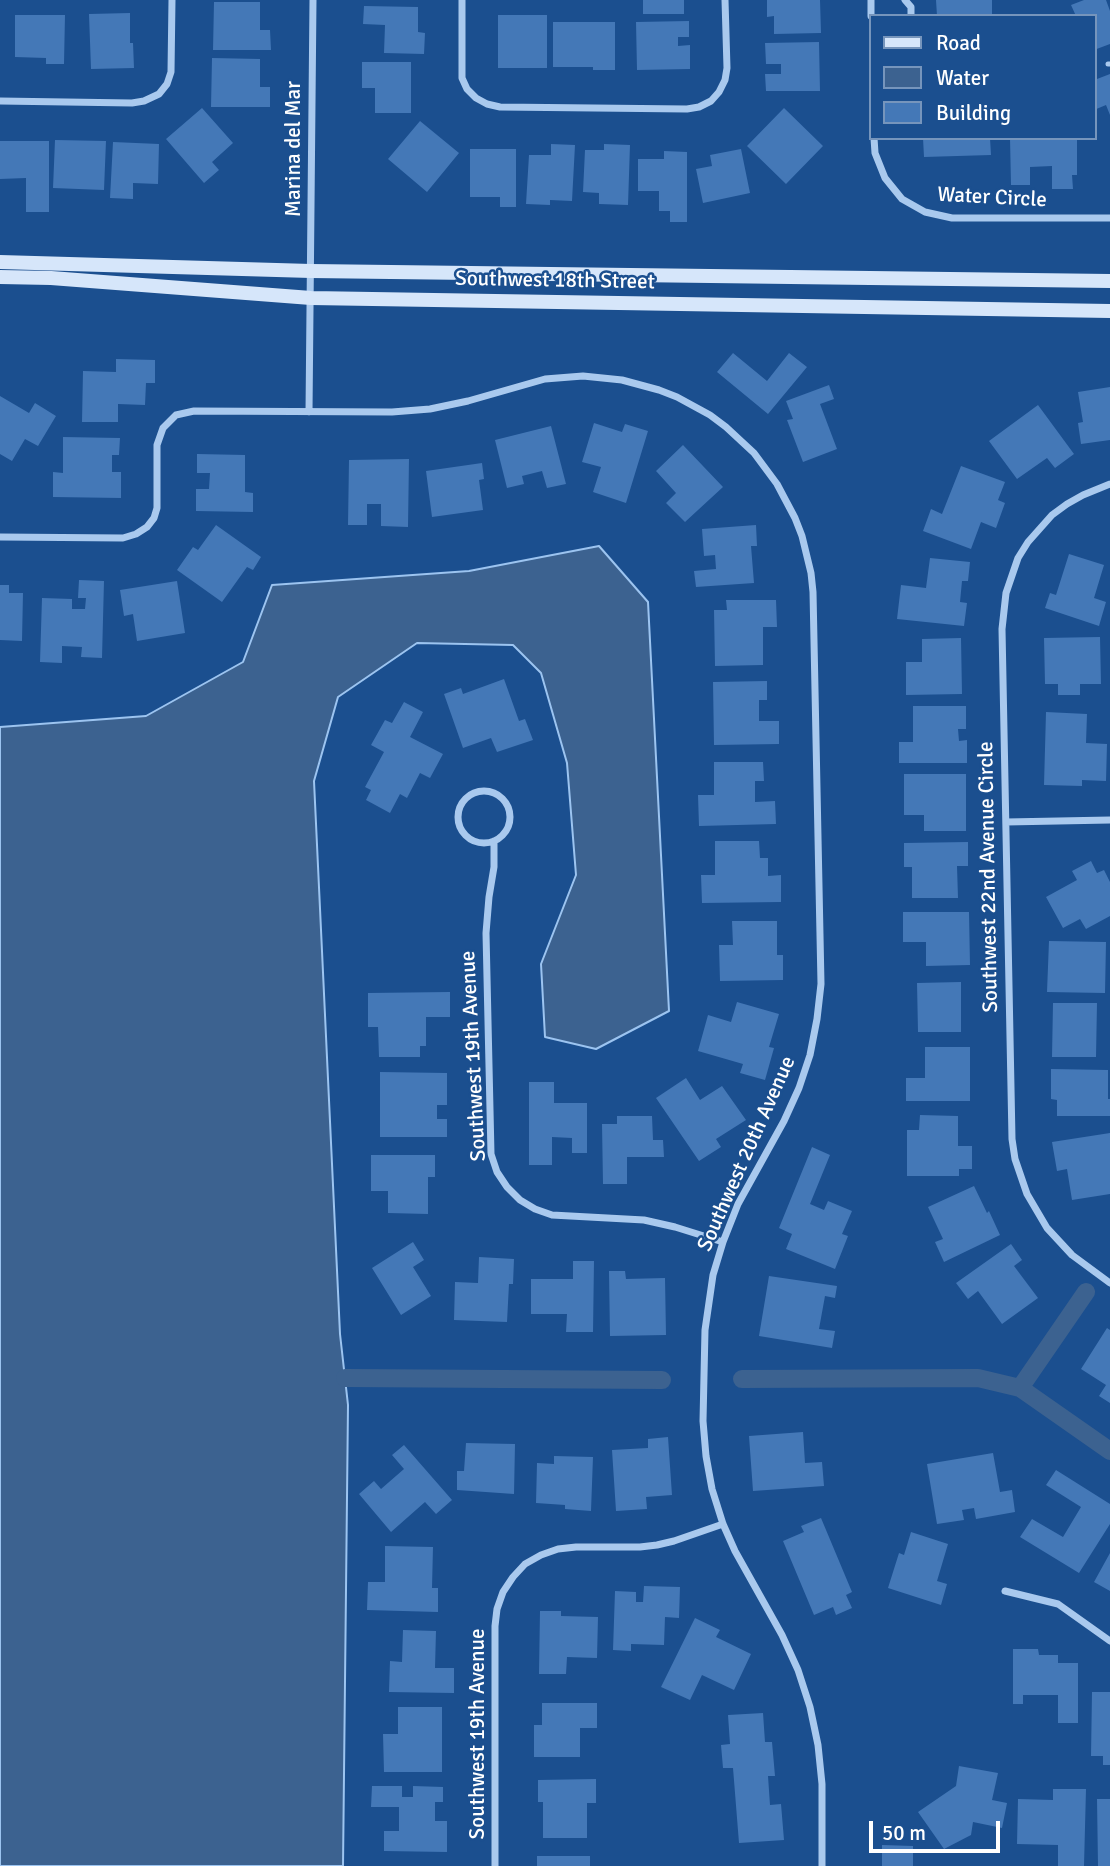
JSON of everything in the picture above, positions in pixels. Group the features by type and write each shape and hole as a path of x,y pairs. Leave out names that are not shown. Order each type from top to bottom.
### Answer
{"main road":[{"name":"Southwest 18th Street","path":"0,262 311,271 1110,281"},
{"name":"Southwest 18th Street","path":"0,277 51,278 311,299 1110,311"}],"street":[{"path":"0,101 145,102 159,93 172,72 173,0"},
{"name":"Marina del Mar","path":"309,412 313,0"},
{"path":"462,0 462,78 476,99 500,107 673,108 699,107 719,92 725,80 726,0"},
{"name":"Water Circle","path":"874,140 875,153 885,178 902,199 925,212 952,218 1110,218"},
{"name":"Southwest 20th Avenue","path":"11,536 123,538 147,527 157,508 157,445 163,428 176,415 194,411 391,412 430,409 545,379 583,376 622,380 659,390 710,415 740,439 766,468 787,500 802,536 813,592 821,984 810,1055 799,1088 738,1204 713,1275 705,1330 704,1421 712,1489 723,1524 782,1635 798,1670 810,1707 822,1784 822,1866"},
{"name":"Southwest 22nd Avenue Circle","path":"1110,484 1083,495 1052,515 1028,542 1011,575 1002,620 1012,1139 1015,1159 1027,1194 1047,1228 1073,1255 1110,1283"},
{"path":"0,530 11,536"},
{"path":"0,537 11,536"},
{"name":"Southwest 19th Avenue","path":"491,792 499,796 509,809 508,827 494,841 471,839 461,829 459,809 474,793 491,792"},
{"path":"1006,822 1110,820"},
{"name":"Southwest 19th Avenue","path":"494,841 494,867 486,933 492,1154 497,1172 520,1200 552,1215 644,1220 723,1242"},
{"name":"Southwest 19th Avenue","path":"495,1866 495,1626 503,1592 513,1577 526,1564 558,1549 657,1545 723,1524"},
{"path":"1004,1591 1058,1604 1110,1640"}],"water":[{"path":"599,546 648,602 669,1011 596,1049 545,1037 541,964 576,875 567,763 541,673 513,645 417,643 338,697 314,781 340,1334 348,1405 343,1866 0,1866 0,727 146,716 243,662 272,585 469,571"}],"building":[{"path":"643,0 684,0 684,14 643,14"},
{"path":"767,0 820,0 821,33 774,34 774,16 767,17"},
{"path":"936,0 992,0 992,14 937,14"},
{"path":"1084,0 1106,0 1110,11 1110,44 1096,49 1096,14 1075,14 1071,5"},
{"path":"214,2 260,2 260,30 270,30 271,50 213,50"},
{"path":"364,6 418,7 418,32 425,33 424,54 384,53 385,25 363,24"},
{"path":"130,13 130,43 133,43 134,68 91,69 89,14"},
{"path":"15,15 65,15 64,64 46,64 46,58 15,57"},
{"path":"498,15 547,15 547,68 498,68"},
{"path":"689,21 689,37 678,37 678,46 690,45 690,69 637,70 636,22"},
{"path":"553,22 615,22 615,70 553,67"},
{"path":"819,42 820,91 766,91 765,74 781,74 781,64 766,64 765,43"},
{"path":"212,58 260,59 260,87 270,87 270,107 211,107"},
{"path":"362,62 411,62 411,113 375,113 375,88 362,88"},
{"path":"1110,74 1110,115 1106,105 1096,109 1096,77 1097,79"},
{"path":"202,108 233,143 212,162 219,170 204,183 166,139"},
{"path":"784,108 823,146 786,184 747,146"},
{"path":"420,121 459,153 427,192 388,159"},
{"path":"55,140 106,141 104,190 53,188"},
{"path":"923,140 990,140 991,155 924,157"},
{"path":"1010,140 1077,140 1077,175 1072,175 1073,189 1052,189 1052,166 1030,167 1030,185 1011,185"},
{"path":"0,141 49,141 49,212 26,212 26,178 0,179"},
{"path":"113,142 159,144 158,184 133,183 133,199 110,198"},
{"path":"551,144 575,145 572,201 550,200 550,205 526,204 529,155 551,155"},
{"path":"604,144 630,145 628,205 599,204 599,193 583,192 585,150 604,150"},
{"path":"470,149 516,149 516,207 500,207 500,197 470,197"},
{"path":"741,149 750,193 703,203 696,169 712,166 710,155"},
{"path":"664,151 687,152 687,222 670,222 670,211 659,211 659,191 638,191 638,159 664,159"},
{"path":"733,353 767,381 789,353 807,367 768,414 717,372"},
{"path":"116,359 155,360 155,383 146,383 145,405 118,404 118,422 82,422 83,371 116,372"},
{"path":"829,385 834,399 820,404 837,449 803,462 787,420 793,419 786,401"},
{"path":"1110,387 1110,440 1081,444 1078,423 1083,422 1078,392"},
{"path":"0,396 29,413 35,403 56,416 38,446 25,439 12,461 0,454"},
{"path":"1038,405 1074,454 1055,468 1047,458 1017,479 989,441"},
{"path":"594,423 622,432 625,424 648,431 626,503 593,492 601,467 582,462"},
{"path":"551,426 566,484 547,488 542,471 522,476 524,484 507,488 495,440"},
{"path":"63,437 120,438 119,455 112,455 112,472 121,472 121,498 53,497 53,472 63,473"},
{"path":"683,445 723,487 685,522 666,503 676,493 656,471"},
{"path":"197,454 245,455 245,492 253,493 253,512 196,511 196,489 209,489 210,473 197,473"},
{"path":"409,459 408,527 381,526 381,504 367,504 367,525 348,525 349,460"},
{"path":"482,463 484,479 479,480 483,510 432,517 426,471"},
{"path":"961,466 1005,482 998,500 1005,503 996,528 981,522 971,549 923,531 931,509 942,514"},
{"path":"216,525 261,557 253,570 247,567 222,602 177,570 193,547 198,550"},
{"path":"756,525 757,546 751,546 754,583 696,587 694,571 716,569 715,555 704,556 702,529"},
{"path":"1069,554 1104,565 1094,598 1106,602 1099,626 1045,608 1050,593 1056,595"},
{"path":"930,558 970,562 968,581 962,581 960,602 967,603 964,626 897,619 901,585 926,588"},
{"path":"79,580 104,581 102,658 81,657 82,647 62,646 62,663 40,662 42,598 72,599 72,609 85,609 86,598 78,598"},
{"path":"177,581 185,633 137,641 133,614 124,616 120,590"},
{"path":"0,585 9,585 9,593 23,593 22,641 0,640"},
{"path":"726,600 776,600 777,627 763,627 763,665 715,666 714,610 727,610"},
{"path":"1100,637 1101,684 1080,684 1080,695 1058,695 1058,684 1045,684 1044,638"},
{"path":"961,638 962,694 906,695 906,662 922,662 922,639"},
{"path":"504,679 519,721 525,719 533,740 497,752 491,738 463,748 444,694 461,688 463,694"},
{"path":"767,681 767,700 759,700 759,721 779,721 779,744 714,745 713,682"},
{"path":"404,702 423,712 410,737 443,754 430,778 420,773 407,798 400,794 390,813 366,800 371,790 365,787 384,752 371,745 385,720 392,723"},
{"path":"913,706 966,706 966,729 958,729 959,741 967,740 967,763 899,763 899,742 913,742"},
{"path":"1046,712 1087,714 1086,743 1107,744 1106,781 1082,780 1082,786 1044,785"},
{"path":"714,762 763,762 764,781 755,781 755,802 775,801 776,824 699,826 698,795 714,795"},
{"path":"904,774 966,774 966,831 924,831 924,815 904,815"},
{"path":"715,841 759,841 760,858 768,858 768,876 781,875 781,902 702,903 701,875 715,875"},
{"path":"968,842 968,866 957,866 958,898 912,898 912,867 904,867 904,843"},
{"path":"1091,861 1097,873 1104,870 1110,882 1110,916 1086,929 1080,919 1063,928 1046,897 1077,880 1072,871"},
{"path":"903,912 969,912 970,965 926,966 926,942 903,942"},
{"path":"732,921 777,921 777,955 783,955 783,980 720,981 719,945 733,945"},
{"path":"1049,941 1106,942 1105,993 1047,992"},
{"path":"961,982 961,1032 918,1032 917,983"},
{"path":"450,992 450,1017 426,1017 426,1046 420,1046 420,1057 379,1057 378,1027 368,1027 368,993"},
{"path":"737,1002 779,1014 769,1047 774,1048 765,1080 740,1073 743,1064 698,1051 708,1015 731,1022"},
{"path":"1053,1003 1097,1003 1096,1057 1052,1057"},
{"path":"925,1047 970,1047 970,1101 906,1101 906,1078 925,1078"},
{"path":"1051,1069 1108,1070 1110,1116 1057,1116 1057,1100 1051,1099"},
{"path":"380,1072 447,1073 447,1105 437,1105 437,1119 447,1119 447,1137 380,1137"},
{"path":"686,1078 700,1100 722,1086 746,1120 716,1139 721,1147 699,1161 656,1098"},
{"path":"529,1082 554,1082 554,1103 587,1103 587,1153 572,1153 572,1138 552,1137 552,1165 529,1165"},
{"path":"920,1115 958,1116 958,1146 972,1146 972,1169 959,1169 959,1176 907,1176 907,1130 919,1130"},
{"path":"617,1116 652,1116 653,1140 663,1140 664,1157 627,1157 627,1184 603,1184 602,1124 617,1124"},
{"path":"1110,1133 1110,1194 1072,1200 1067,1169 1057,1171 1052,1142"},
{"path":"812,1147 830,1155 810,1204 824,1210 828,1201 852,1211 842,1234 848,1236 835,1269 786,1249 792,1234 779,1228"},
{"path":"371,1155 435,1155 435,1177 428,1177 428,1214 388,1213 388,1191 371,1191"},
{"path":"974,1186 1000,1235 944,1262 935,1242 943,1239 928,1207"},
{"path":"413,1242 424,1260 413,1267 431,1296 401,1315 372,1268"},
{"path":"1011,1244 1022,1260 1014,1266 1038,1298 1002,1324 978,1291 968,1299 956,1283"},
{"path":"479,1257 514,1259 513,1284 509,1284 507,1322 454,1320 455,1282 478,1283"},
{"path":"573,1261 594,1261 593,1332 566,1332 567,1314 531,1314 531,1279 573,1279"},
{"path":"609,1271 625,1271 626,1279 665,1278 666,1335 610,1336"},
{"path":"769,1276 837,1286 835,1298 825,1296 819,1329 835,1331 832,1348 759,1336"},
{"path":"1107,1328 1110,1330 1110,1403 1099,1396 1106,1385 1081,1369"},
{"path":"803,1432 805,1463 822,1462 824,1486 753,1491 749,1436"},
{"path":"668,1437 672,1495 646,1497 647,1509 616,1511 612,1450 648,1448 648,1439"},
{"path":"466,1443 515,1444 514,1494 457,1490 457,1471 464,1471"},
{"path":"404,1445 452,1500 436,1514 425,1502 391,1532 359,1494 374,1481 381,1489 404,1469 392,1455"},
{"path":"993,1453 1000,1492 1012,1490 1015,1512 976,1519 974,1508 962,1510 964,1520 937,1524 927,1464"},
{"path":"554,1456 593,1457 591,1511 565,1509 565,1505 536,1503 537,1463 554,1464"},
{"path":"1056,1470 1110,1504 1110,1524 1079,1573 1020,1537 1032,1519 1063,1537 1081,1507 1046,1485"},
{"path":"821,1518 852,1592 846,1595 852,1608 836,1615 833,1607 814,1615 783,1541 804,1532 801,1526"},
{"path":"911,1532 948,1544 937,1581 947,1584 941,1605 888,1588 899,1553 904,1555"},
{"path":"385,1546 433,1547 432,1588 438,1588 438,1612 367,1610 368,1582 385,1582"},
{"path":"1110,1553 1110,1591 1094,1582"},
{"path":"644,1586 680,1587 679,1618 665,1617 664,1645 631,1644 631,1651 613,1650 615,1591 636,1592 636,1602 643,1602"},
{"path":"540,1611 561,1611 561,1616 598,1617 597,1658 567,1657 566,1674 539,1674"},
{"path":"695,1618 720,1630 716,1637 751,1654 734,1690 702,1675 690,1700 661,1687"},
{"path":"403,1630 436,1631 435,1668 454,1668 454,1693 389,1692 390,1661 402,1662"},
{"path":"1013,1649 1038,1649 1039,1655 1058,1655 1058,1663 1078,1663 1078,1723 1058,1723 1058,1695 1023,1695 1023,1704 1013,1704"},
{"path":"1092,1692 1110,1692 1110,1765 1103,1765 1103,1756 1091,1756"},
{"path":"542,1703 597,1703 597,1728 580,1728 580,1757 534,1757 534,1725 542,1725"},
{"path":"398,1707 442,1707 442,1772 384,1772 383,1734 398,1734"},
{"path":"763,1713 765,1742 772,1742 775,1776 768,1776 770,1805 781,1804 784,1840 739,1843 733,1768 723,1768 721,1745 730,1744 728,1715"},
{"path":"959,1766 998,1773 992,1800 1007,1803 1002,1828 973,1822 971,1835 944,1849 918,1812 956,1786"},
{"path":"596,1779 596,1803 587,1803 587,1838 543,1838 543,1802 538,1802 538,1780"},
{"path":"372,1786 402,1786 402,1797 413,1797 413,1786 443,1787 443,1802 435,1802 435,1821 447,1821 447,1852 384,1851 384,1831 399,1831 399,1807 371,1807"},
{"path":"1053,1789 1086,1789 1084,1866 1058,1866 1058,1845 1017,1844 1018,1799 1053,1800"},
{"path":"1097,1799 1110,1799 1110,1866 1098,1866"},
{"path":"882,1845 913,1846 913,1866 882,1866"},
{"path":"537,1856 590,1856 590,1866 537,1866"}],"waterway":[{"path":"1020,1388 1086,1292"},
{"path":"345,1378 662,1380"},
{"path":"742,1379 978,1378 1020,1388 1110,1451"}]}
